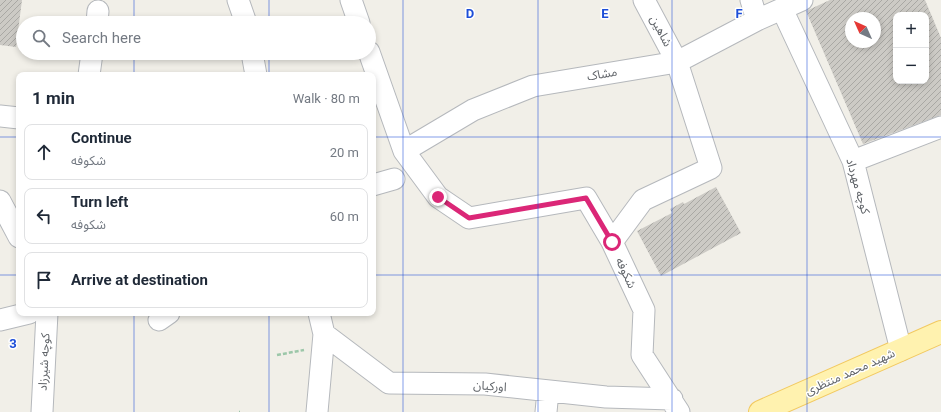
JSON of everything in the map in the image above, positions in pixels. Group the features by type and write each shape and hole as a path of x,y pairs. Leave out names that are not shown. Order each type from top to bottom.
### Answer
{"main road":[{"name":"شهید محمد منتظری","path":"764,411 941,332"}],"lane":[{"path":"238,0 244,16"},
{"path":"351,0 357,16"},
{"name":"شاهین","path":"612,242 643,200 711,168 677,62 644,0"},
{"path":"751,0 757,20"},
{"name":"مشاک","path":"404,152 473,110 533,86 677,62 757,20 802,0"},
{"name":"کوچه مهرداد","path":"782,9 853,161 901,350"},
{"path":"89,72 91,60"},
{"path":"253,60 255,72"},
{"path":"372,60 404,152"},
{"path":"0,116 16,118"},
{"path":"853,161 941,127"},
{"name":"شکوفه","path":"404,152 438,197 469,218 586,198 612,242 644,310 642,355 676,406"},
{"path":"376,184 394,179"},
{"path":"0,201 16,231"},
{"path":"0,320 17,316"},
{"name":"کوچه شیرزاد","path":"42,412 47,316"},
{"path":"317,412 323,340 319,316"},
{"name":"اورکیان","path":"323,340 389,383 485,384 548,391 605,404 676,406"},
{"path":"546,412 548,391"}],"path":[{"path":"277,355 323,340"}],"building":[{"path":"0,0 22,0 20,16 16,16 16,47 0,45"},
{"path":"830,0 925,0 941,38 941,115 863,144 806,11"},
{"path":"716,187 741,233 661,276 637,231 672,213 670,209 683,202 684,204"}],"route":[{"path":"438,197 469,218 586,198 612,242"}]}
